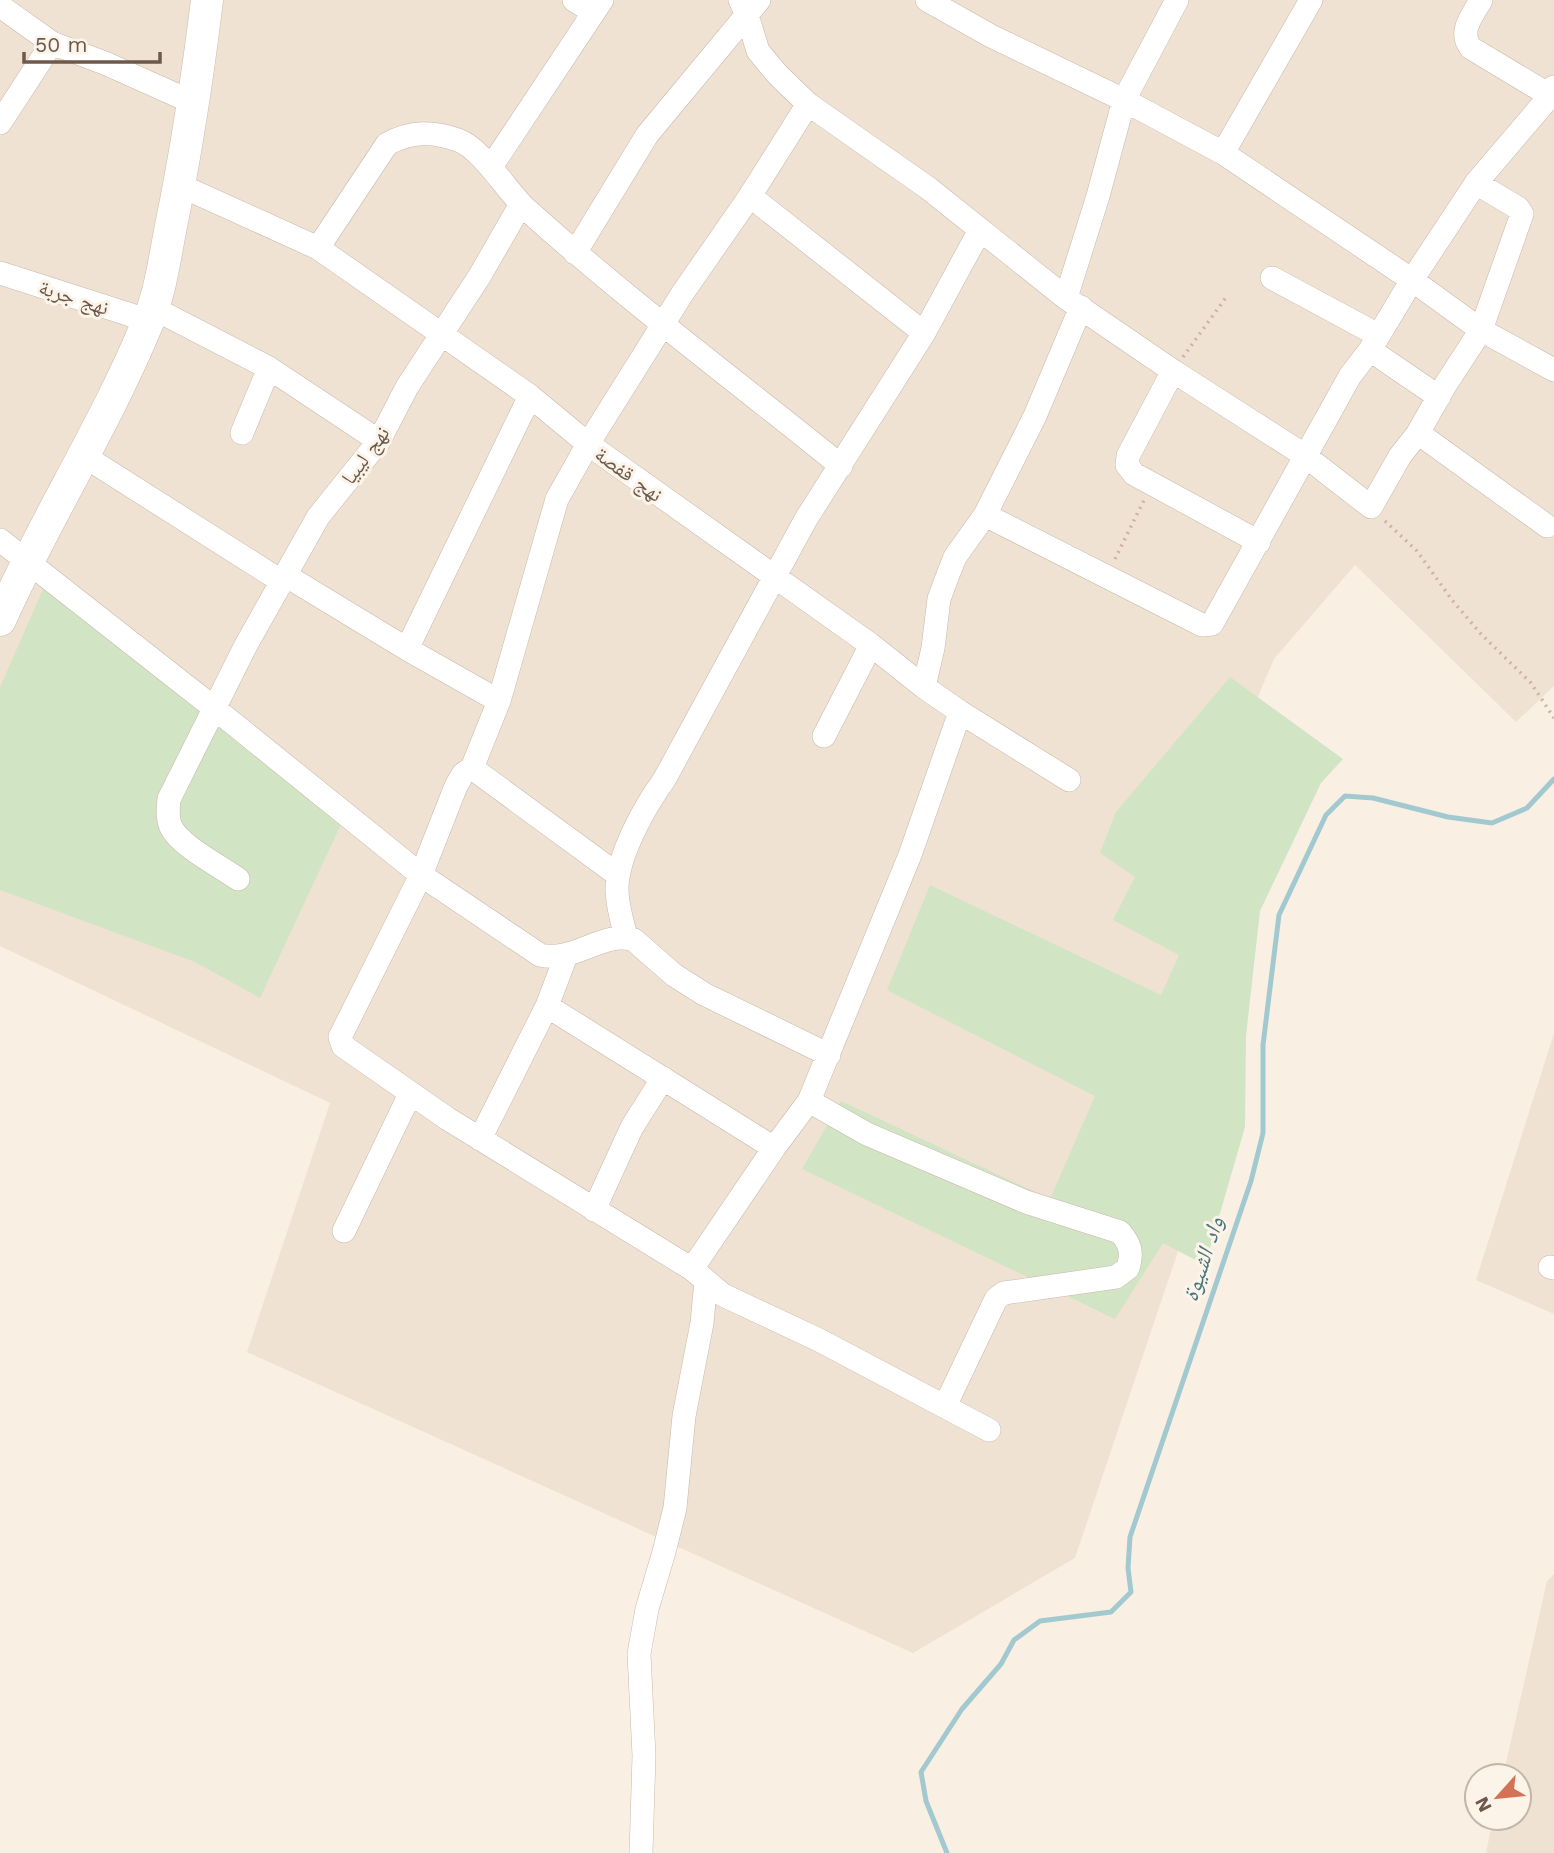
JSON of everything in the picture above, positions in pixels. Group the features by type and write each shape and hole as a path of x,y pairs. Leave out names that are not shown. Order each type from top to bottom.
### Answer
{"main road":[{"path":"0,620 27,560 84,456 150,316 194,103 207,0"}],"street":[{"path":"927,0 991,36 1124,100 1223,153 1412,280 1481,330 1554,370"},
{"path":"924,687 933,648 939,599 956,557 985,515 1035,416 1073,303 1124,100 1177,0"},
{"path":"1223,153 1311,0"},
{"path":"985,515 1202,625 1212,624 1350,376 1476,183 1553,93 1471,48 1466,42 1465,30 1481,0"},
{"path":"491,167 590,4"},
{"path":"749,5 758,51 808,104 928,188 1073,303 1304,455 1371,507 1400,456 1418,433 1481,330 1522,214 1518,208 1476,183"},
{"path":"575,253 647,135 749,5"},
{"path":"0,6 52,43 194,103"},
{"path":"0,123 52,43"},
{"path":"808,104 750,196 682,294 588,443 555,506 499,701 472,768 463,774 456,786 421,875 340,1037 343,1046 410,1094 699,1275 723,1295 819,1340 989,1430"},
{"path":"318,248 387,144 405,134 425,134 460,141 491,167 521,204 575,253 663,327 841,466"},
{"name":"نهج قفصة","path":"179,185 318,248 530,396 588,443 871,645 924,687 1069,780"},
{"path":"750,196 924,333"},
{"name":"نهج ليبيا","path":"238,878 180,839 170,826 169,799 214,708 318,517 380,441 407,387 479,277 521,204"},
{"path":"626,937 617,901 618,875 646,804 664,780 806,519 924,333 980,230"},
{"path":"1272,278 1374,343 1438,397"},
{"name":"نهج جربة","path":"2,279 131,315 150,316 269,368 380,441"},
{"path":"242,433 269,368"},
{"path":"1173,371 1128,456 1127,465 1134,474 1259,542"},
{"path":"407,649 530,396"},
{"path":"1418,433 1547,526"},
{"path":"84,456 283,578 499,701"},
{"path":"0,540 421,875 540,955 566,956 614,938 626,937 634,940 674,975 704,993 829,1055"},
{"path":"824,737 871,645"},
{"path":"641,1853 644,1756 639,1654 647,1609 675,1508 684,1416 702,1322 699,1275 774,1148 809,1101 910,855 960,712"},
{"path":"472,768 618,875"},
{"path":"480,1139 547,1006 566,956"},
{"path":"547,1006 774,1148"},
{"path":"594,1210 632,1127 663,1078"},
{"path":"344,1231 410,1094"},
{"path":"809,1101 867,1134 1026,1202 1120,1231 1131,1250 1129,1268 1116,1277 1004,1293 996,1299 944,1406"}],"path":[{"path":"1173,371 1227,296"},
{"path":"1106,577 1153,483"},
{"path":"1371,507 1417,551 1452,600 1481,634 1531,683 1554,718"}],"shaded area":[{"path":"0,0 1554,0 1554,686 1516,722 1355,565 1274,659 1206,818 1211,1153 1075,1558 913,1653 247,1352 330,1103 0,946"},
{"path":"1554,1033 1554,1314 1476,1280"},
{"path":"1554,1574 1554,1853 1486,1853 1490,1832 1533,1832 1533,1762 1506,1762 1547,1581"}],"green space":[{"path":"48,578 343,820 260,998 195,962 0,890 0,687"},
{"path":"1230,677 1343,759 1321,783 1260,911 1246,1036 1245,1127 1205,1265 1163,1243 1115,1319 802,1169 841,1101 1050,1199 1095,1096 887,990 930,885 1161,995 1179,955 1113,920 1135,877 1100,853 1116,812"}],"waterway":[{"name":"واد الشيوة","path":"947,1853 926,1801 921,1772 962,1709 1001,1664 1014,1640 1040,1621 1111,1612 1131,1592 1128,1568 1130,1537 1251,1181 1263,1133 1263,1045 1279,915 1326,815 1345,796 1373,798 1448,817 1492,823 1527,808 1554,779"}]}
